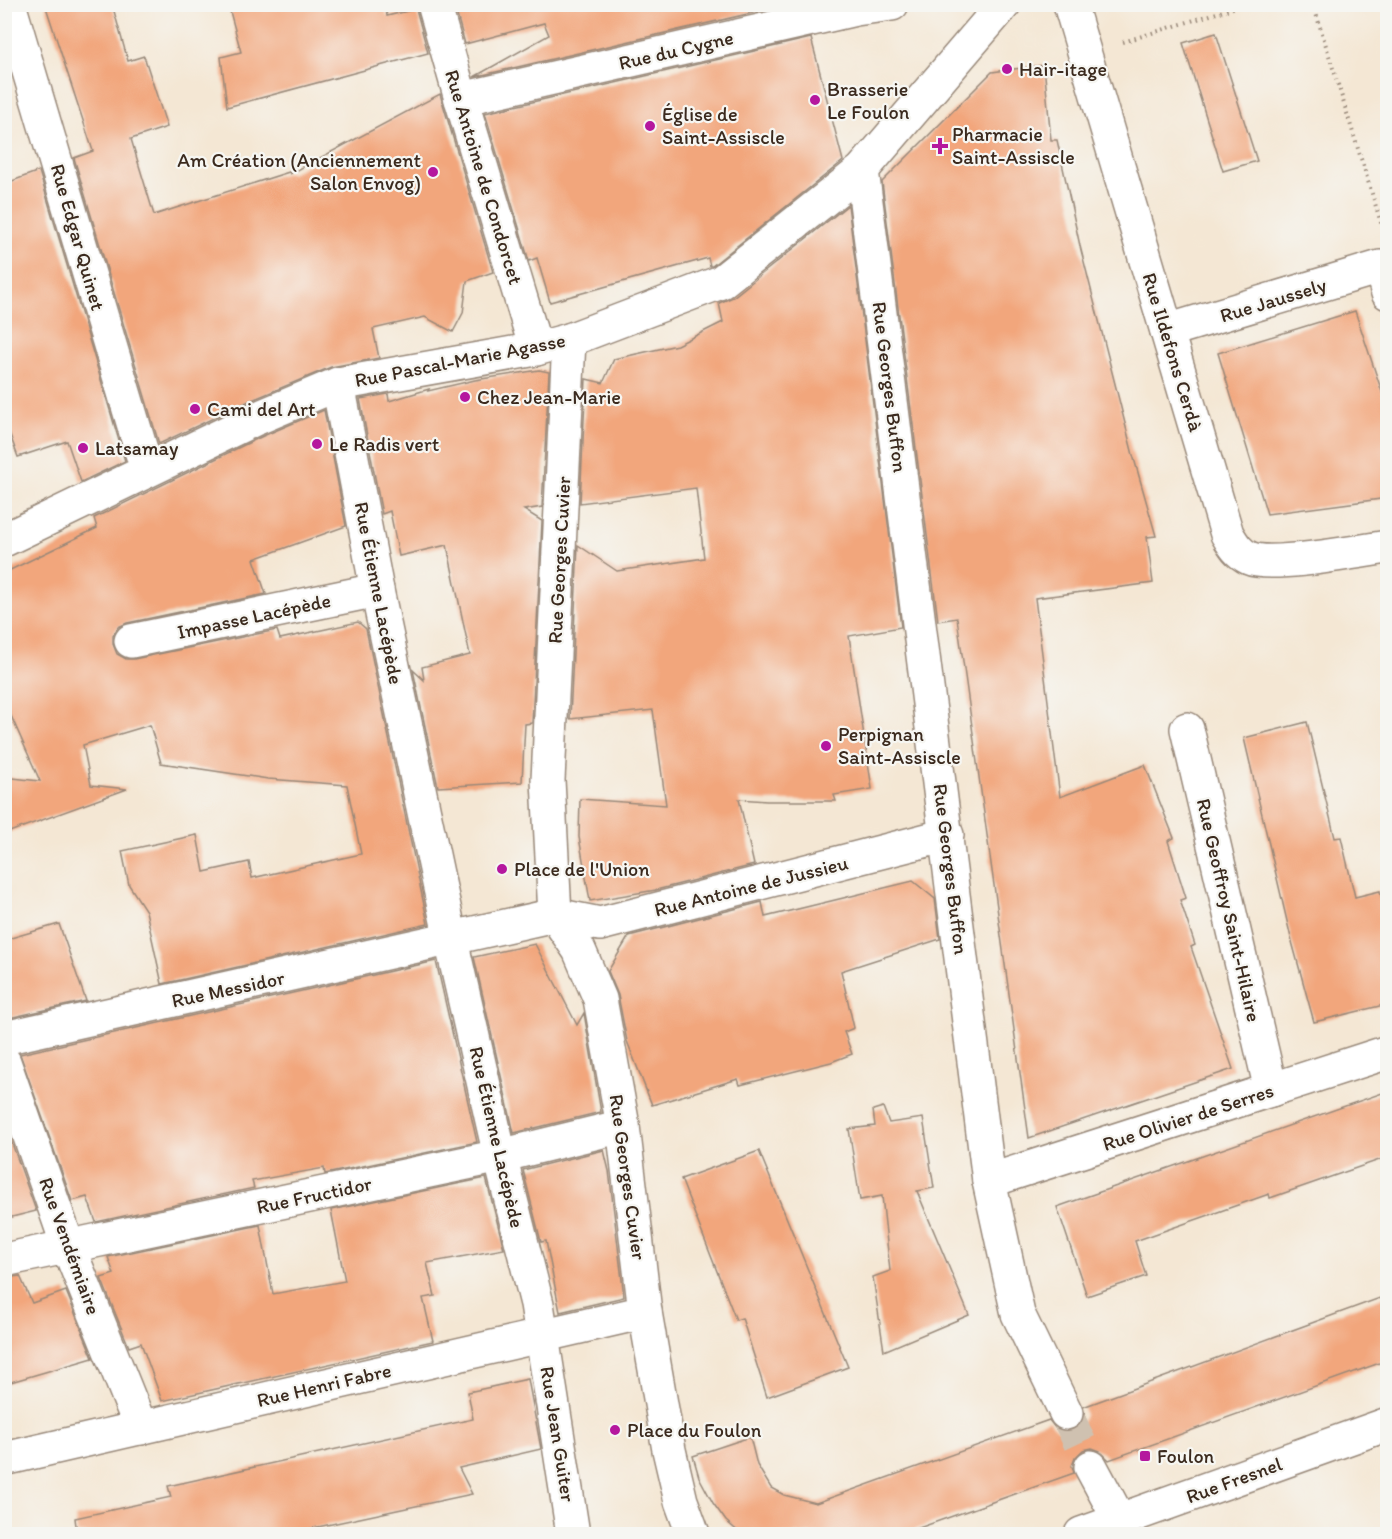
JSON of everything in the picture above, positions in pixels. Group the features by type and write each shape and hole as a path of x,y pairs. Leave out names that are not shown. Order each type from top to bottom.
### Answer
{"street":[{"name":"Rue Edgar Quinet","path":"9,4 147,470"},
{"name":"Rue Antoine de Condorcet","path":"434,4 460,99 536,349"},
{"name":"Rue du Cygne","path":"460,99 856,7 892,4"},
{"name":"Rue Pascal-Marie Agasse","path":"4,540 255,419 338,384 536,349 569,340 721,282 862,170 1004,4"},
{"name":"Rue Ildefons Cerdà","path":"1070,4 1227,534 1237,549 1250,559 1279,561 1388,547"},
{"name":"Rue Georges Buffon","path":"862,170 989,1181 1018,1314 1066,1413"},
{"name":"Rue Jaussely","path":"1167,332 1384,280"},
{"name":"Rue Georges Cuvier","path":"569,340 548,780 555,915 579,950 600,999 623,1126 645,1312 669,1450 681,1501 693,1534"},
{"name":"Rue Étienne Lacépède","path":"338,384 377,590 451,940 500,1156 537,1304 542,1335"},
{"name":"Impasse Lacépède","path":"130,641 377,590"},
{"name":"Rue Geoffroy Saint-Hilaire","path":"1187,729 1271,1090"},
{"name":"Rue Antoine de Jussieu","path":"555,915 600,924 947,835"},
{"path":"451,940 555,915"},
{"name":"Rue Messidor","path":"4,1038 451,940"},
{"name":"Rue Olivier de Serres","path":"989,1181 1388,1052"},
{"name":"Rue Vendémiaire","path":"4,1062 68,1246 141,1428"},
{"name":"Rue Fructidor","path":"4,1260 500,1156 623,1126"},
{"name":"Rue Henri Fabre","path":"4,1459 645,1312"},
{"name":"Rue Jean Guiter","path":"542,1335 573,1534"},
{"name":"Rue Fresnel","path":"1081,1534 1388,1424"},
{"path":"1091,1467 1120,1521"}],"path":[{"path":"1123,42 1246,4"},
{"path":"1313,4 1382,226"}],"building":[{"path":"45,4 112,4 128,61 144,56 167,127 131,139 154,215 289,172 290,174 440,94 493,272 467,281 463,313 453,332 425,317 373,329 379,358 331,367 247,402 159,444 74,158 93,151"},
{"path":"228,4 385,4 387,16 416,9 428,53 227,107 221,57 241,52"},
{"path":"454,4 791,4 474,77 549,35 544,23 465,44"},
{"path":"1216,33 1257,161 1223,171 1183,43"},
{"path":"811,38 843,161 712,266 708,258 550,302 537,258 529,261 485,113"},
{"path":"1044,65 1051,140 1057,140 1080,246 1156,536 1147,537 1153,583 1035,598 1060,797 1145,765 1174,838 1168,841 1186,898 1180,900 1195,945 1191,947 1233,1069 1029,1138 957,618 938,621 882,182 992,72"},
{"path":"39,171 125,461 81,482 67,441 18,457 4,418 4,184"},
{"path":"848,205 901,627 849,636 872,789 834,795 836,801 739,799 754,865 656,890 590,901 579,837 580,799 666,805 653,710 570,719 578,545 617,571 704,558 696,488 580,503 586,379 603,383 614,359 677,345 723,322 719,303 733,297"},
{"path":"1355,311 1388,410 1388,498 1267,514 1218,353"},
{"path":"539,370 549,372 542,507 524,510 542,521 532,723 525,724 522,782 438,787 413,670 424,680 422,667 470,655 447,545 399,556 390,511 382,514 360,399 388,394 389,401 429,389 428,391 475,380"},
{"path":"324,410 346,526 254,559 266,594 127,623 118,627 113,636 113,644 117,654 126,659 134,659 277,630 280,639 358,622 366,629 428,924 162,984 146,911 129,885 122,851 197,835 204,872 249,862 252,878 361,854 347,785 268,779 161,763 150,725 83,745 91,785 127,789 4,834 4,777 40,781 4,700 4,573 97,528 94,518 263,436"},
{"path":"1307,722 1335,838 1341,837 1355,897 1380,891 1388,924 1388,937 1379,939 1388,974 1388,1004 1314,1022 1291,938 1244,738"},
{"path":"913,881 935,899 940,939 841,971 854,1028 844,1032 852,1054 831,1062 740,1085 738,1079 652,1105 627,1041 618,995 608,971 629,936 762,902 765,917"},
{"path":"59,924 86,1001 4,1019 4,940"},
{"path":"535,944 577,1025 584,1013 601,1112 514,1133 474,957"},
{"path":"436,961 477,1142 325,1174 324,1168 252,1181 254,1188 96,1222 87,1197 72,1201 20,1054"},
{"path":"1388,1091 1388,1157 1270,1198 1269,1194 1135,1241 1146,1276 1087,1296 1057,1207"},
{"path":"883,1107 889,1123 923,1118 934,1188 917,1191 969,1315 884,1351 873,1277 890,1271 882,1196 860,1200 849,1129 875,1126 873,1110"},
{"path":"4,1121 36,1211 4,1219"},
{"path":"604,1150 609,1171 624,1297 560,1312 546,1241 541,1242 523,1170"},
{"path":"759,1151 848,1367 767,1397 742,1318 736,1320 681,1179"},
{"path":"486,1178 504,1249 427,1263 435,1296 423,1298 433,1341 162,1401 141,1343 129,1347 101,1278 114,1274 108,1257 260,1225 273,1294 345,1281 331,1210"},
{"path":"20,1276 32,1303 66,1291 93,1358 4,1384 4,1278"},
{"path":"1388,1295 1388,1360 1109,1460 1100,1451 1092,1448 1083,1450 1075,1458 1072,1466 1074,1473 902,1534 741,1534 726,1521 713,1503 699,1477 693,1456 750,1437 757,1465 771,1488 784,1495 816,1503 1049,1420 1056,1429 1064,1432 1074,1430 1082,1423 1085,1415 1083,1407"},
{"path":"528,1379 541,1449 459,1468 472,1494 285,1534 77,1534 75,1518 171,1497 168,1486 473,1419 468,1392"}],"tunnel":[{"path":"1066,1413 1091,1467"}],"place":[{"name":"Hair-itage","path":"1007,69"},
{"name":"Brasserie Le Foulon","path":"815,100"},
{"name":"Église de Saint-Assiscle","path":"650,126"},
{"name":"Pharmacie Saint-Assiscle","path":"940,146"},
{"name":"Am Création (Anciennement Salon Envog)","path":"433,172"},
{"name":"Chez Jean-Marie","path":"465,397"},
{"name":"Cami del Art","path":"195,409"},
{"name":"Le Radis vert","path":"317,444"},
{"name":"Latsamay","path":"83,448"},
{"name":"Perpignan Saint-Assiscle","path":"826,746"},
{"name":"Place de l'Union","path":"502,869"},
{"name":"Place du Foulon","path":"615,1430"},
{"name":"Foulon","path":"1145,1456"}]}
